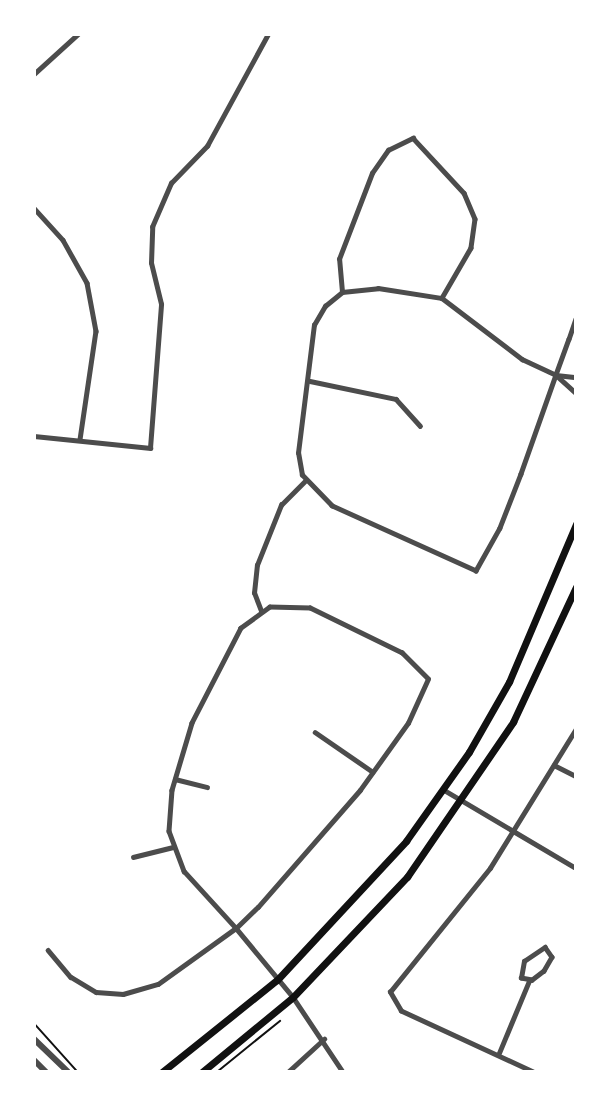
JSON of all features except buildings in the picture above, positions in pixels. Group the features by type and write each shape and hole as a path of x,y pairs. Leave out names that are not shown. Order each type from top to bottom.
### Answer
{"main road":[{"path":"162,1071 277,980 366,890 444,790 509,682 576,524"},
{"path":"202,1071 293,997 406,878 461,802 513,722 576,587"}],"street":[{"path":"34,74 78,34"},
{"path":"34,436 150,448 161,304 151,263 152,227 171,183 207,146 268,34"},
{"path":"342,292 339,259 372,173 388,150 413,138 464,193 475,219 471,248 442,298"},
{"path":"34,208 63,240 87,283 96,331 80,441"},
{"path":"576,319 556,375 500,528 476,571 332,506 305,481 298,453 310,381 317,318 342,292 378,288 442,298 509,351 556,375 576,393"},
{"path":"556,375 576,377"},
{"path":"310,381 396,399 420,426"},
{"path":"261,610 254,592 257,565 281,505 305,481"},
{"path":"48,950 85,988 123,994 158,984 236,928 304,858 374,772 418,706 428,683 426,675 402,653 310,608 291,604 261,610 241,628 209,686 175,779 168,821 173,847 195,884 236,928 293,997 324,1039 343,1071"},
{"path":"533,1071 499,1053 401,1011 390,992 511,835 576,729"},
{"path":"315,732 374,772"},
{"path":"555,765 576,776"},
{"path":"175,779 207,787"},
{"path":"444,790 511,835 576,868"},
{"path":"133,857 173,847"},
{"path":"499,1053 529,981 547,967 550,949 539,947 524,961 519,975 529,981"},
{"path":"34,1039 68,1071"},
{"path":"288,1071 324,1039"},
{"path":"34,1060 46,1071"}],"path":[{"path":"217,1071 280,1021"},
{"path":"34,1023 78,1071"},
{"path":"92,1071 124,1071"}]}
